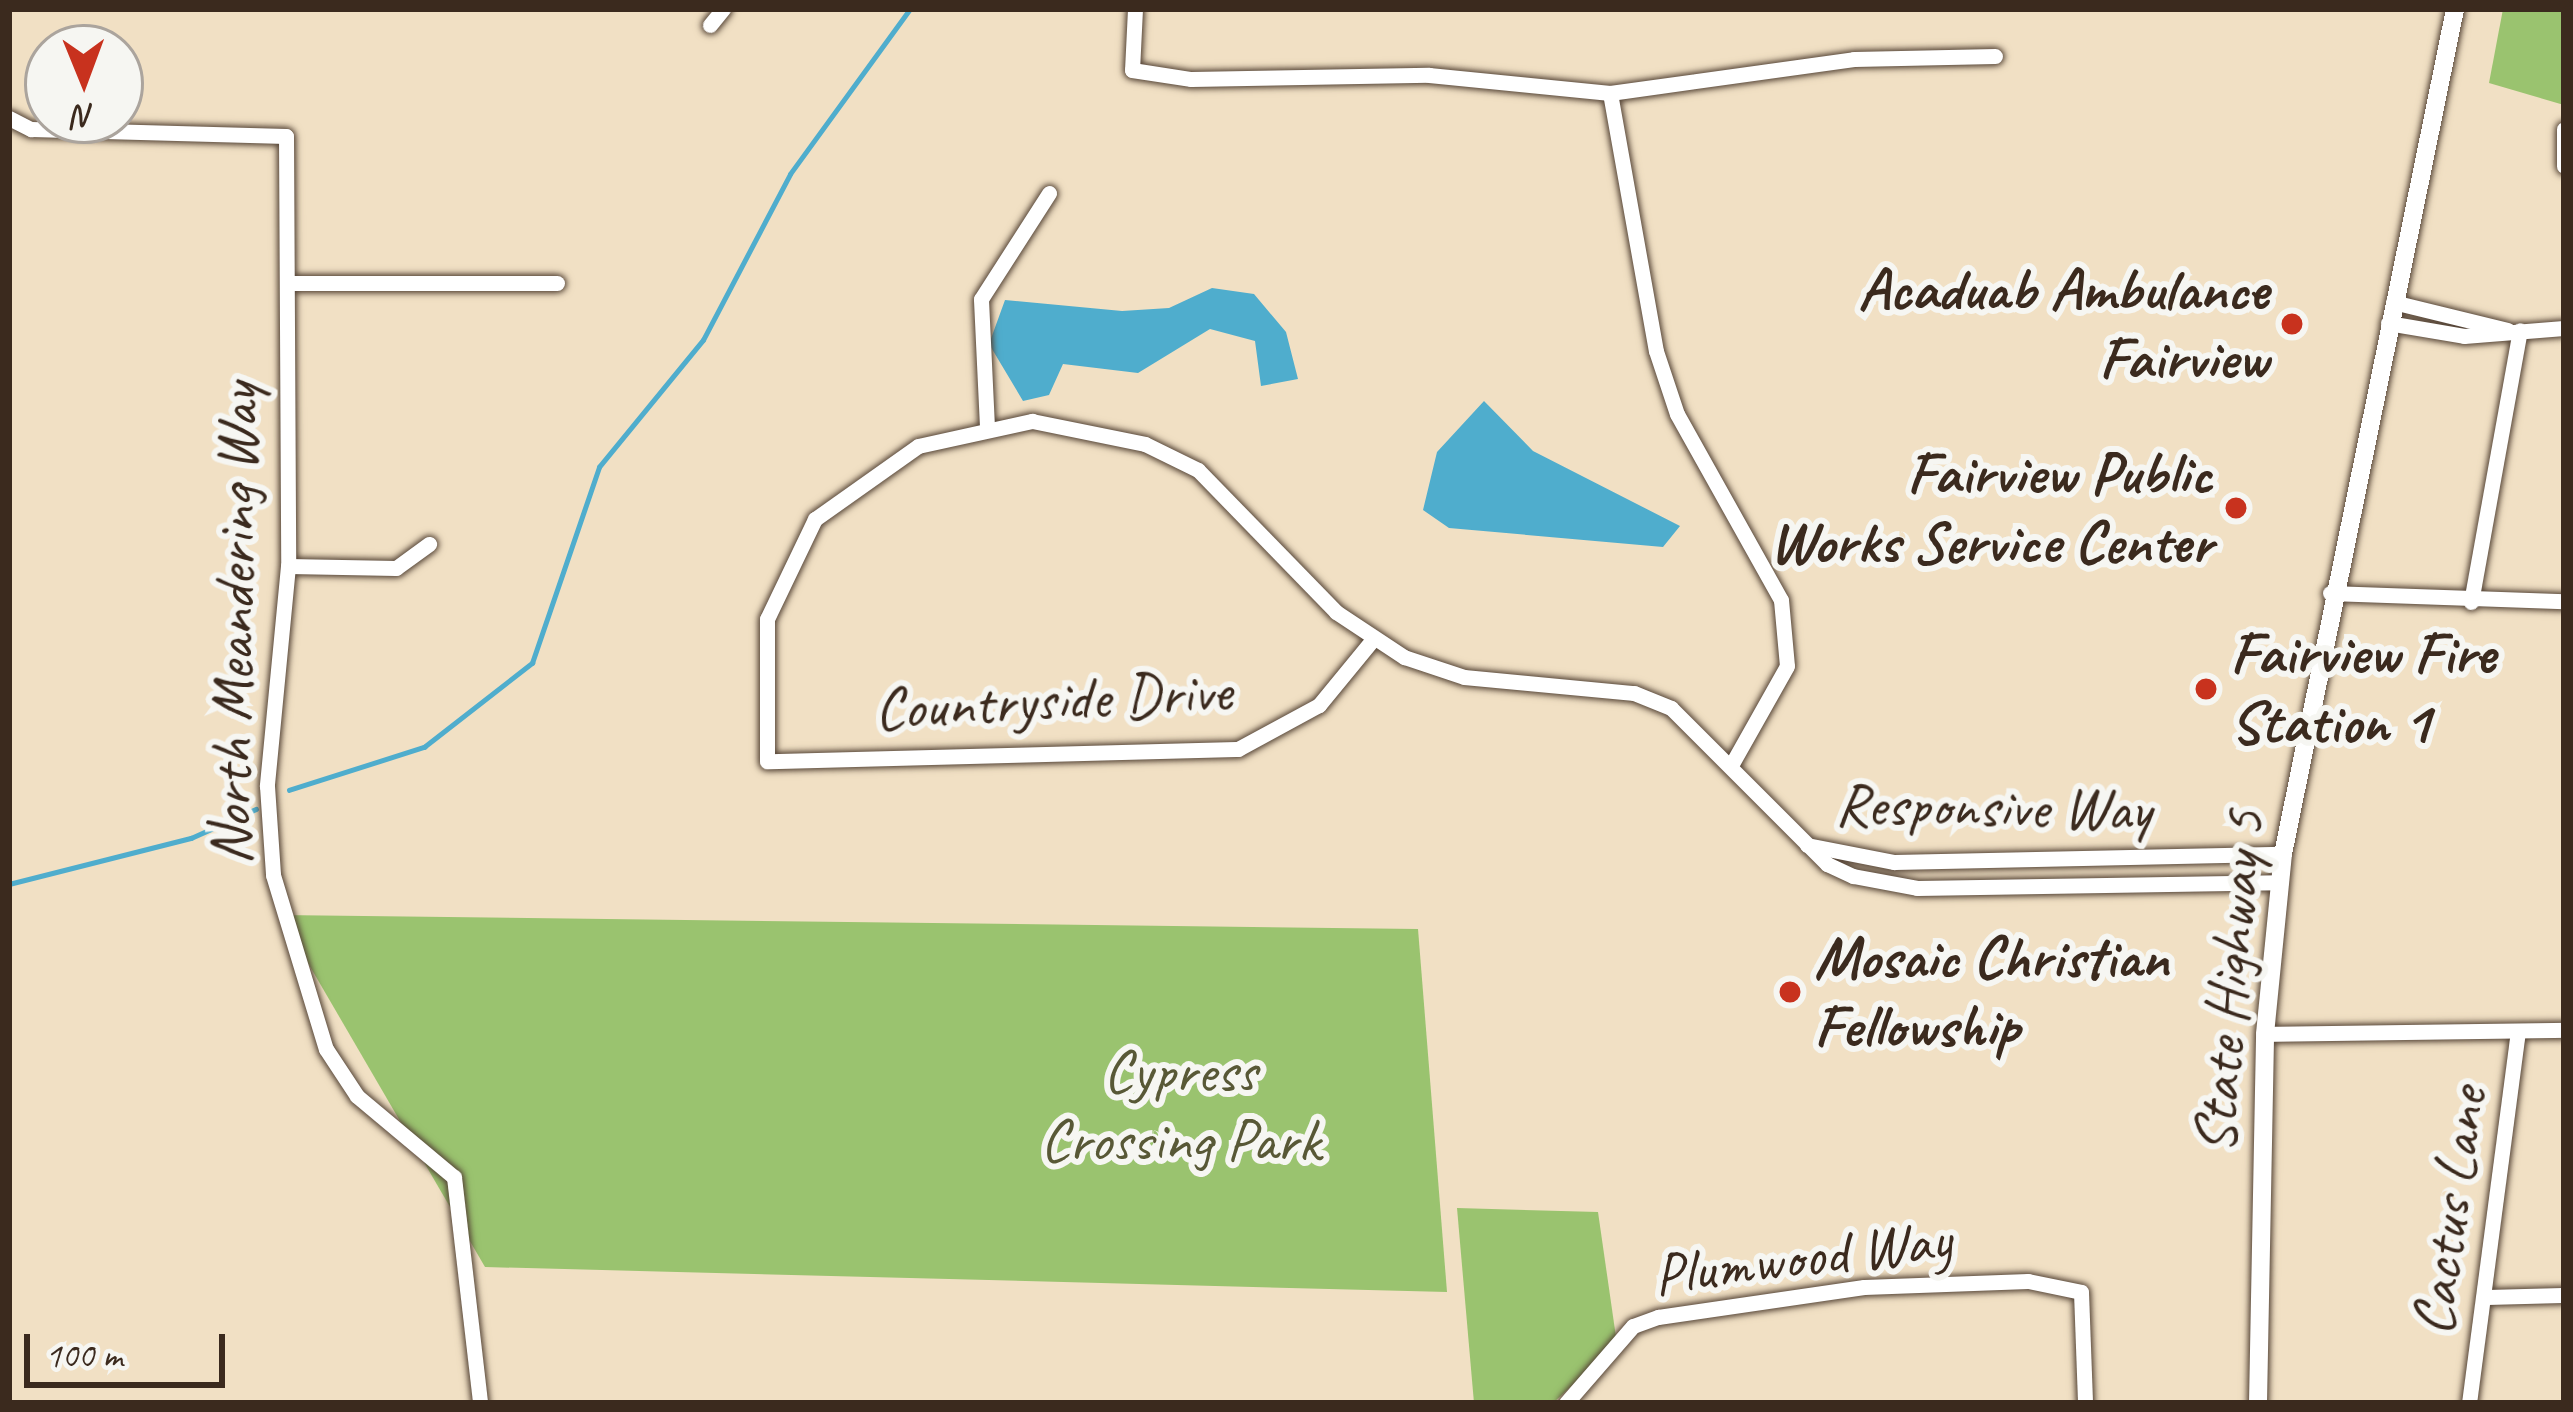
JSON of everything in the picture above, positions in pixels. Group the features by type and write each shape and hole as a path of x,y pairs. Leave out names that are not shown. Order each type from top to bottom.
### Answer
{"main road":[{"name":"State Highway 5","path":"2258,1403 2265,1034 2279,882 2330,593 2455,9"}],"street":[{"path":"710,25 723,9"},
{"path":"1135,9 1132,70 1429,75 1610,93 1775,79 1854,59 1995,56"},
{"path":"1610,93 1656,351 1784,616 1787,666 1773,707 1733,761"},
{"name":"North Meandering Way","path":"9,118 31,129 277,129 289,150 288,566 267,785 280,915 326,1049 357,1096 454,1177 480,1403"},
{"path":"2564,129 2556,149 2564,166"},
{"path":"1049,193 981,299 987,427 1098,430 1198,470 1375,638 1464,677 1634,693 1702,729 1807,845"},
{"path":"291,283 557,283"},
{"path":"2393,302 2514,330"},
{"path":"2388,323 2464,336 2564,328"},
{"path":"2471,602 2514,330"},
{"name":"Countryside Drive","path":"987,427 912,449 815,519 767,619 767,761 1238,749 1319,705 1375,638"},
{"path":"288,566 396,568 429,544"},
{"path":"2330,593 2471,602 2564,601"},
{"name":"Responsive Way","path":"1807,845 1894,862 2283,854"},
{"name":"Responsive Way","path":"1807,845 1883,886 2279,882"},
{"path":"2265,1034 2564,1030"},
{"name":"Cactus Lane","path":"2469,1403 2518,1033"},
{"name":"Plumwood Way","path":"1566,1403 1633,1326 1658,1317 1906,1284 2072,1283 2080,1292 2085,1403"},
{"path":"2485,1297 2564,1295"}],"green space":[{"path":"2503,9 2564,9 2564,105 2489,83"},
{"name":"Cypress Crossing Park","path":"280,915 1418,929 1447,1292 485,1267"},
{"name":"Cypress Crossing Park","path":"1457,1208 1598,1212 1617,1344 1553,1403 1474,1403"}],"water":[{"path":"1212,288 1254,294 1286,332 1298,379 1261,386 1255,341 1210,329 1138,373 1063,364 1049,395 1023,401 989,344 1005,300 1122,311 1169,308"},
{"path":"1484,401 1533,451 1680,526 1663,547 1449,528 1423,510 1437,452"}],"waterway":[{"path":"289,790 424,747 532,663 599,467 703,340 790,174 910,9"},
{"path":"9,884 191,838 256,809"}],"place":[{"name":"Acaduab Ambulance Fairview","path":"2292,324"},
{"name":"Fairview Public Works Service Center","path":"2236,508"},
{"name":"Fairview Fire Station 1","path":"2206,689"},
{"name":"Mosaic Christian Fellowship","path":"1790,992"}]}
